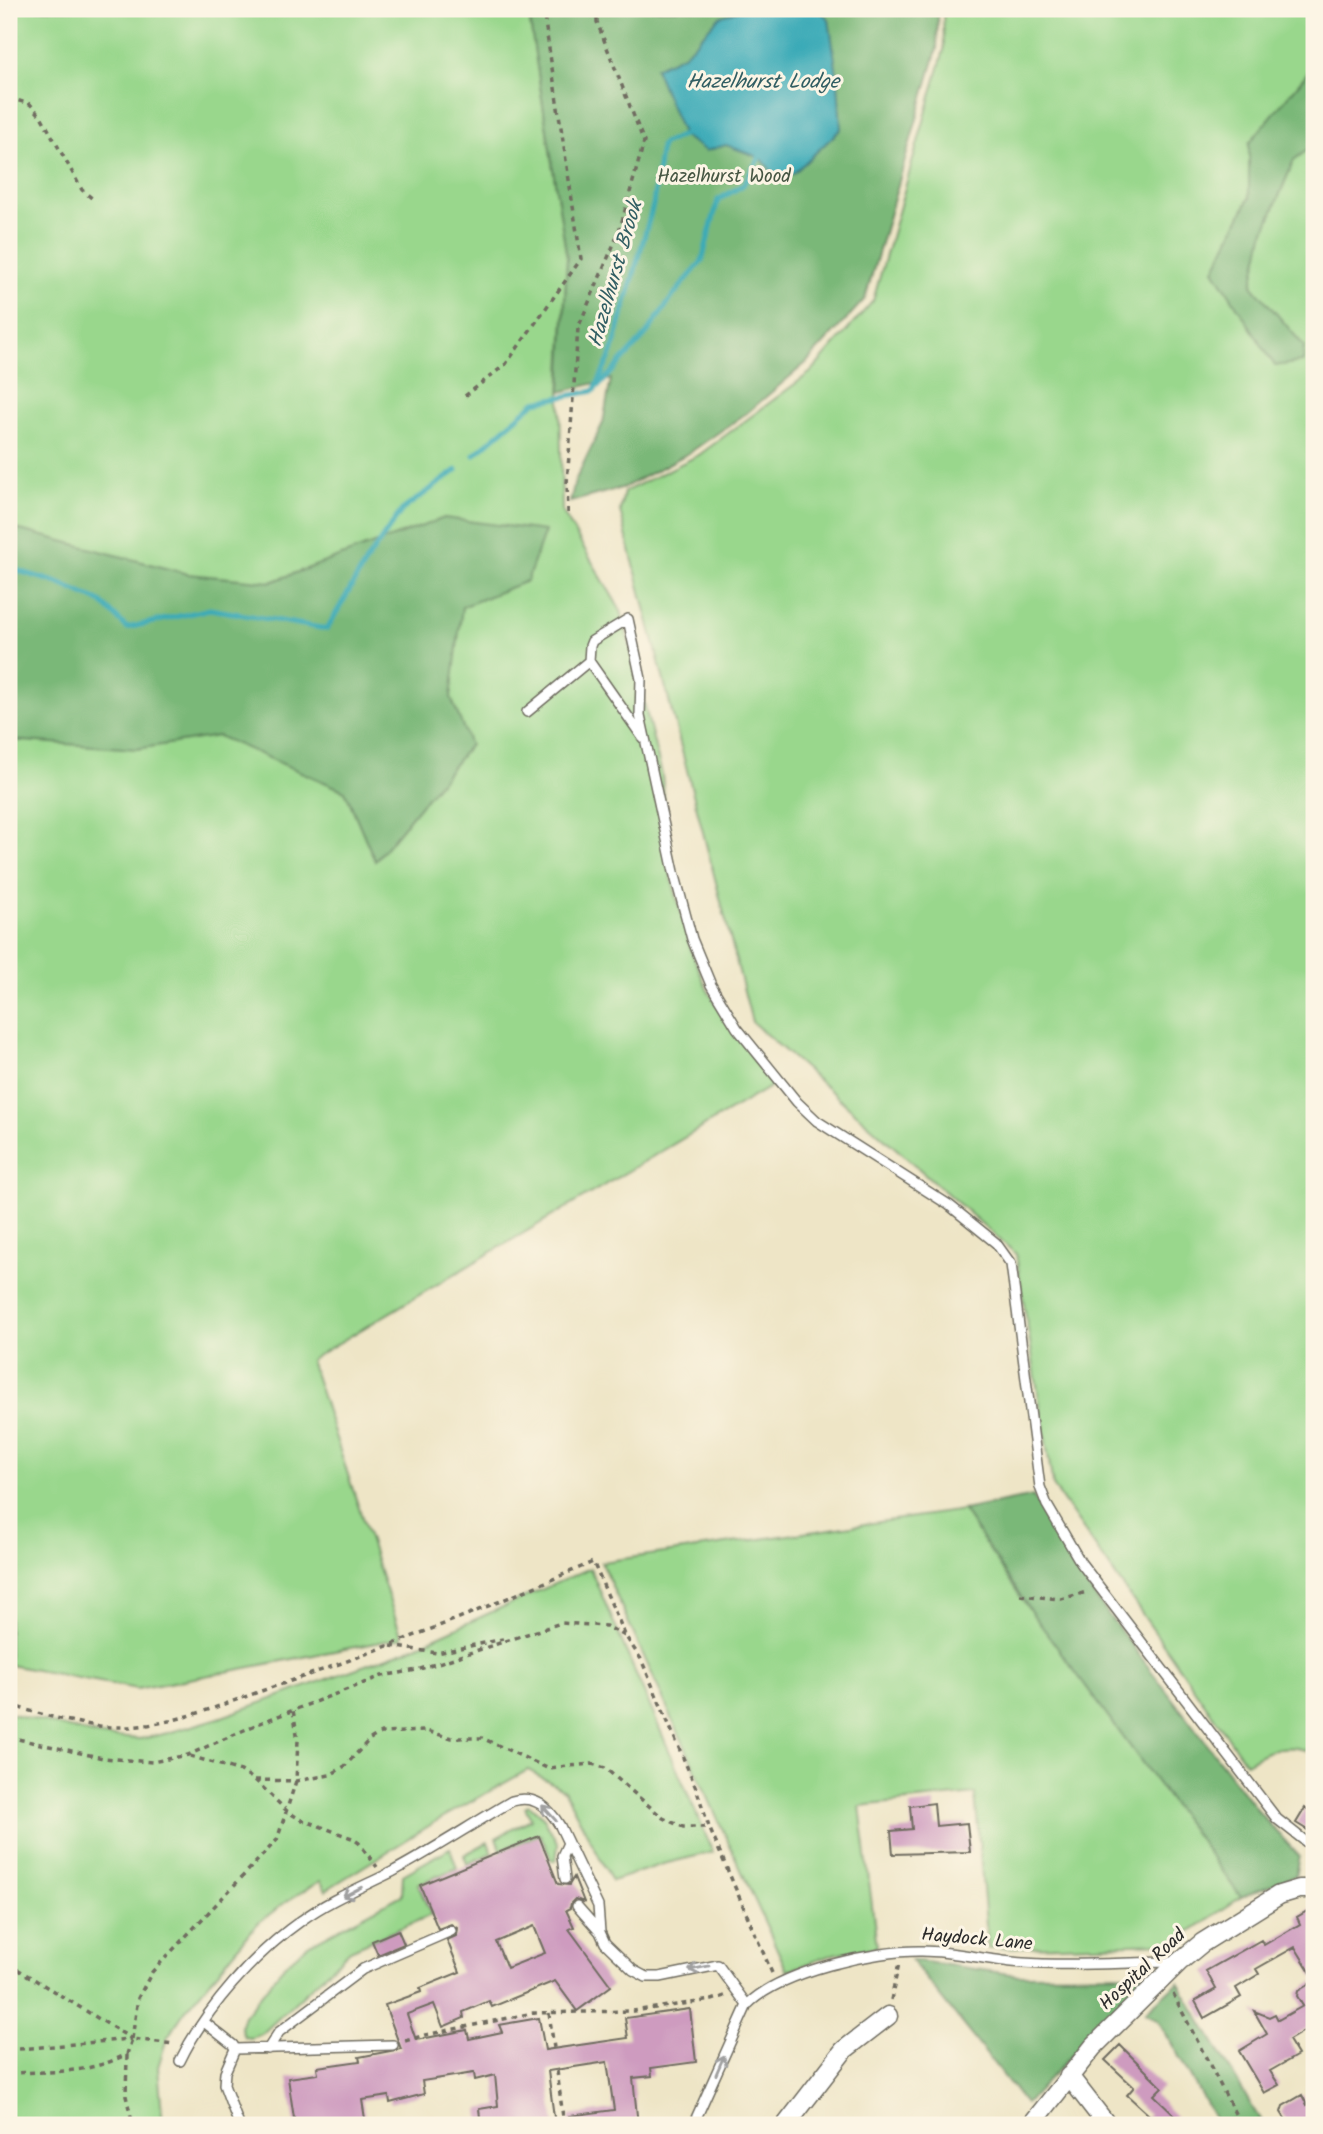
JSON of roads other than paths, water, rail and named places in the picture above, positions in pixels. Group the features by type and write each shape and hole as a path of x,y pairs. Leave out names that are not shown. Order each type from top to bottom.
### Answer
{"street":[{"name":"Hospital Road","path":"1031,2125 1093,2047 1179,1962 1202,1943 1279,1895 1299,1889 1314,1889"},
{"path":"786,2125 844,2050 888,2016"},
{"path":"1069,2076 1107,2125"}],"lane":[{"path":"646,743 589,661 592,641 628,619 641,679 640,715 674,872 692,939 711,985 737,1028 797,1102 817,1121 949,1205 996,1243 1011,1264 1040,1487 1047,1505 1081,1563 1277,1819 1314,1848"},
{"path":"527,712 589,661"},
{"path":"180,2061 187,2046 233,1984 268,1948 302,1919 512,1801 522,1798 540,1803 552,1814 598,1906 600,1931"},
{"path":"565,1880 562,1856 568,1843"},
{"path":"577,1906 600,1931 608,1948 633,1970 646,1977 660,1977 715,1964 747,2004 693,2125"},
{"path":"268,2049 279,2032 363,1969 451,1931"},
{"name":"Haydock Lane","path":"747,2004 757,1994 777,1984 854,1959 902,1952 923,1951 1024,1963 1179,1962"},
{"path":"204,2022 235,2049"},
{"path":"235,2049 393,2045"},
{"path":"235,2049 225,2072 224,2085 239,2125"}],"water":[{"name":"Hazelhurst Lodge","path":"742,9 817,9 829,19 838,81 841,129 793,174 772,172 761,158 726,145 706,151 683,136 655,68 685,54 719,17"}],"waterway":[{"name":"Hazelhurst Brook","path":"474,455 535,402 594,391 612,353 653,205 661,145 689,132"},
{"name":"Hazelhurst Brook","path":"599,386 645,336 702,261 718,200 743,185 763,151"},
{"name":"Hazelhurst Brook","path":"9,568 58,583 101,602 127,628 210,609 327,629 367,560 402,510 457,470"}],"park label":[{"name":"Hazelhurst Wood","path":"724,177"}]}
